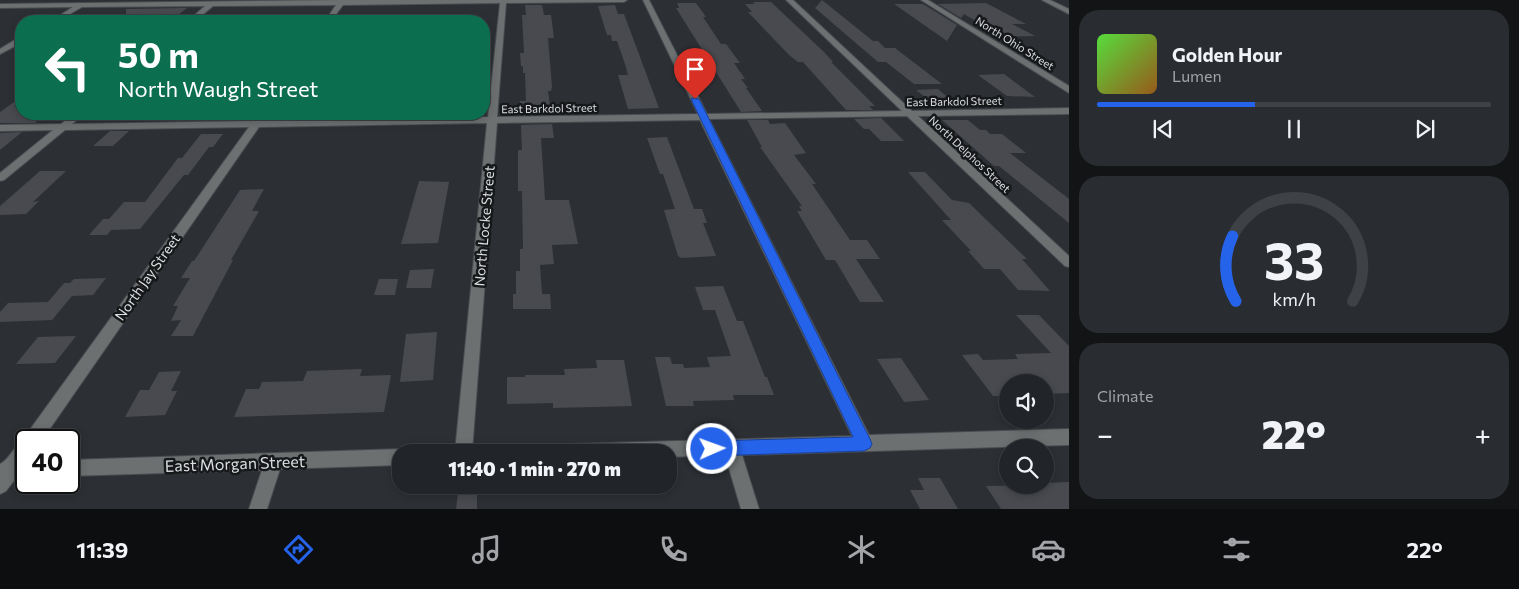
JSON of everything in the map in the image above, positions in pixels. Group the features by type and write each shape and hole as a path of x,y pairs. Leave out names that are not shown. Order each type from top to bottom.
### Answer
{"street":[{"path":"65,15 90,0"},
{"name":"North Locke Street","path":"464,444 503,0"},
{"path":"0,6 81,6 214,2 624,0"},
{"path":"646,0 864,444"},
{"name":"North Delphos Street","path":"789,0 1069,263"},
{"name":"North Ohio Street","path":"924,0 1069,90"},
{"path":"1045,0 1069,12"},
{"path":"332,15 342,1"},
{"path":"198,15 214,2"},
{"path":"0,52 15,43"},
{"name":"East Barkdol Street","path":"490,120 1069,111"},
{"path":"0,178 72,120"},
{"name":"East Barkdol Street","path":"0,128 234,120"},
{"name":"North Jay Street","path":"40,429 258,120"},
{"path":"677,449 1069,437"},
{"path":"731,448 750,509"},
{"name":"East Morgan Street","path":"80,468 392,458"},
{"path":"258,509 274,462"},
{"path":"0,485 12,470"}],"building":[{"path":"822,0 873,41 878,41 885,48 895,48 942,84 914,84 886,62 878,62 815,8"},
{"path":"753,2 771,2 824,52 833,62 831,62 875,106 869,106 873,110 846,110 803,62 798,62 789,55 748,12 752,12 745,4 755,4"},
{"path":"677,3 696,3 721,44 726,44 740,63 734,63 745,79 741,79 748,88 746,88 762,111 741,112 676,8 679,8"},
{"path":"986,3 1026,24 1012,24 1035,36 1003,37 964,14 961,18 938,4"},
{"path":"894,4 923,4 957,25 947,41"},
{"path":"525,5 542,5 544,15 551,15 554,38 548,38 552,87 551,91 548,91 551,114 520,115 520,101 526,101 525,73 523,73 523,66 521,66 520,53 524,53 522,15 526,15"},
{"path":"615,5 618,14 624,14 659,108 628,109 618,75 628,75 626,67 617,41 612,41 611,35 607,35 598,6"},
{"path":"187,8 178,15 126,15 126,9"},
{"path":"1004,74 1035,97 1007,96 978,75"},
{"path":"938,89 957,105 935,105 916,90"},
{"path":"15,101 15,120 39,120 35,123 0,123 0,112"},
{"path":"881,118 904,141 881,141 869,129 864,129 854,119"},
{"path":"121,120 140,120 139,121 120,121"},
{"path":"747,120 768,120 770,124 785,123 806,153 794,155 816,184 812,184 850,240 867,240 880,259 856,259 884,302 860,302 835,260 826,260 797,211 802,211 799,206 802,206 760,147 762,147"},
{"path":"942,120 968,120 980,130 986,130 990,134 1002,134 1026,153 1010,153 1069,199 1069,223 999,166 994,166"},
{"path":"552,124 554,138 541,138 545,200 569,200 578,244 552,245 554,264 540,265 542,294 550,294 551,309 513,309 513,294 516,294 516,271 520,271 520,249 523,249 522,191 518,191 518,150 522,150 521,125"},
{"path":"110,131 129,131 113,146 93,146"},
{"path":"22,132 0,150 0,133"},
{"path":"201,134 223,134 213,147 209,147 188,175 184,175 140,229 111,230 107,235 89,235 103,219 109,219 124,202 145,202 178,158 182,158"},
{"path":"667,137 694,209 702,209 707,223 703,223 716,256 681,258 678,256 664,210 675,209 663,174 660,174 647,138"},
{"path":"40,171 66,171 33,202 39,201 26,214 0,215 0,206"},
{"path":"908,172 925,172 952,200 969,203 1027,259 1022,259 1050,291 1018,290 1000,269 984,269 968,251 971,251 942,220 951,220"},
{"path":"419,181 449,182 438,243 401,244"},
{"path":"264,189 252,211 259,211 231,260 233,260 193,336 171,336 181,320 171,321 178,306 173,306 190,278 181,278 240,190"},
{"path":"434,269 431,288 406,288 410,270"},
{"path":"106,278 93,295 72,296 52,320 0,322 0,312 8,303 48,302 64,283 70,283 74,279"},
{"path":"379,279 398,279 395,295 374,295"},
{"path":"723,286 737,321 743,321 774,395 733,395 734,400 693,401 694,406 666,406 655,357 670,357 672,364 683,364 684,368 710,367 707,357 731,356 715,310 703,310 695,287"},
{"path":"1016,315 1039,315 1069,346 1069,393 1054,394 1054,374 999,374 999,396 993,396 962,355 978,354 983,360 1018,359 1015,354 1051,353"},
{"path":"437,332 433,380 400,382 406,334"},
{"path":"76,336 55,363 16,364 38,337"},
{"path":"901,358 929,400 904,402 877,359"},
{"path":"596,360 624,360 632,406 553,408 553,403 507,404 507,377 565,375 564,369 597,368"},
{"path":"362,369 360,376 391,375 384,412 234,417 246,389 259,389 262,382 303,381 307,371"},
{"path":"181,371 171,391 177,391 165,415 125,417 140,390 149,390 159,372"},
{"path":"918,478 940,478 958,509 920,509 910,490 924,490"},
{"path":"1069,482 1069,509 1001,509 986,486 999,486 999,494 1054,494 1054,483"},
{"path":"458,494 477,495 477,509 456,509"}],"route":[{"path":"695,99 864,444 712,449"}]}
